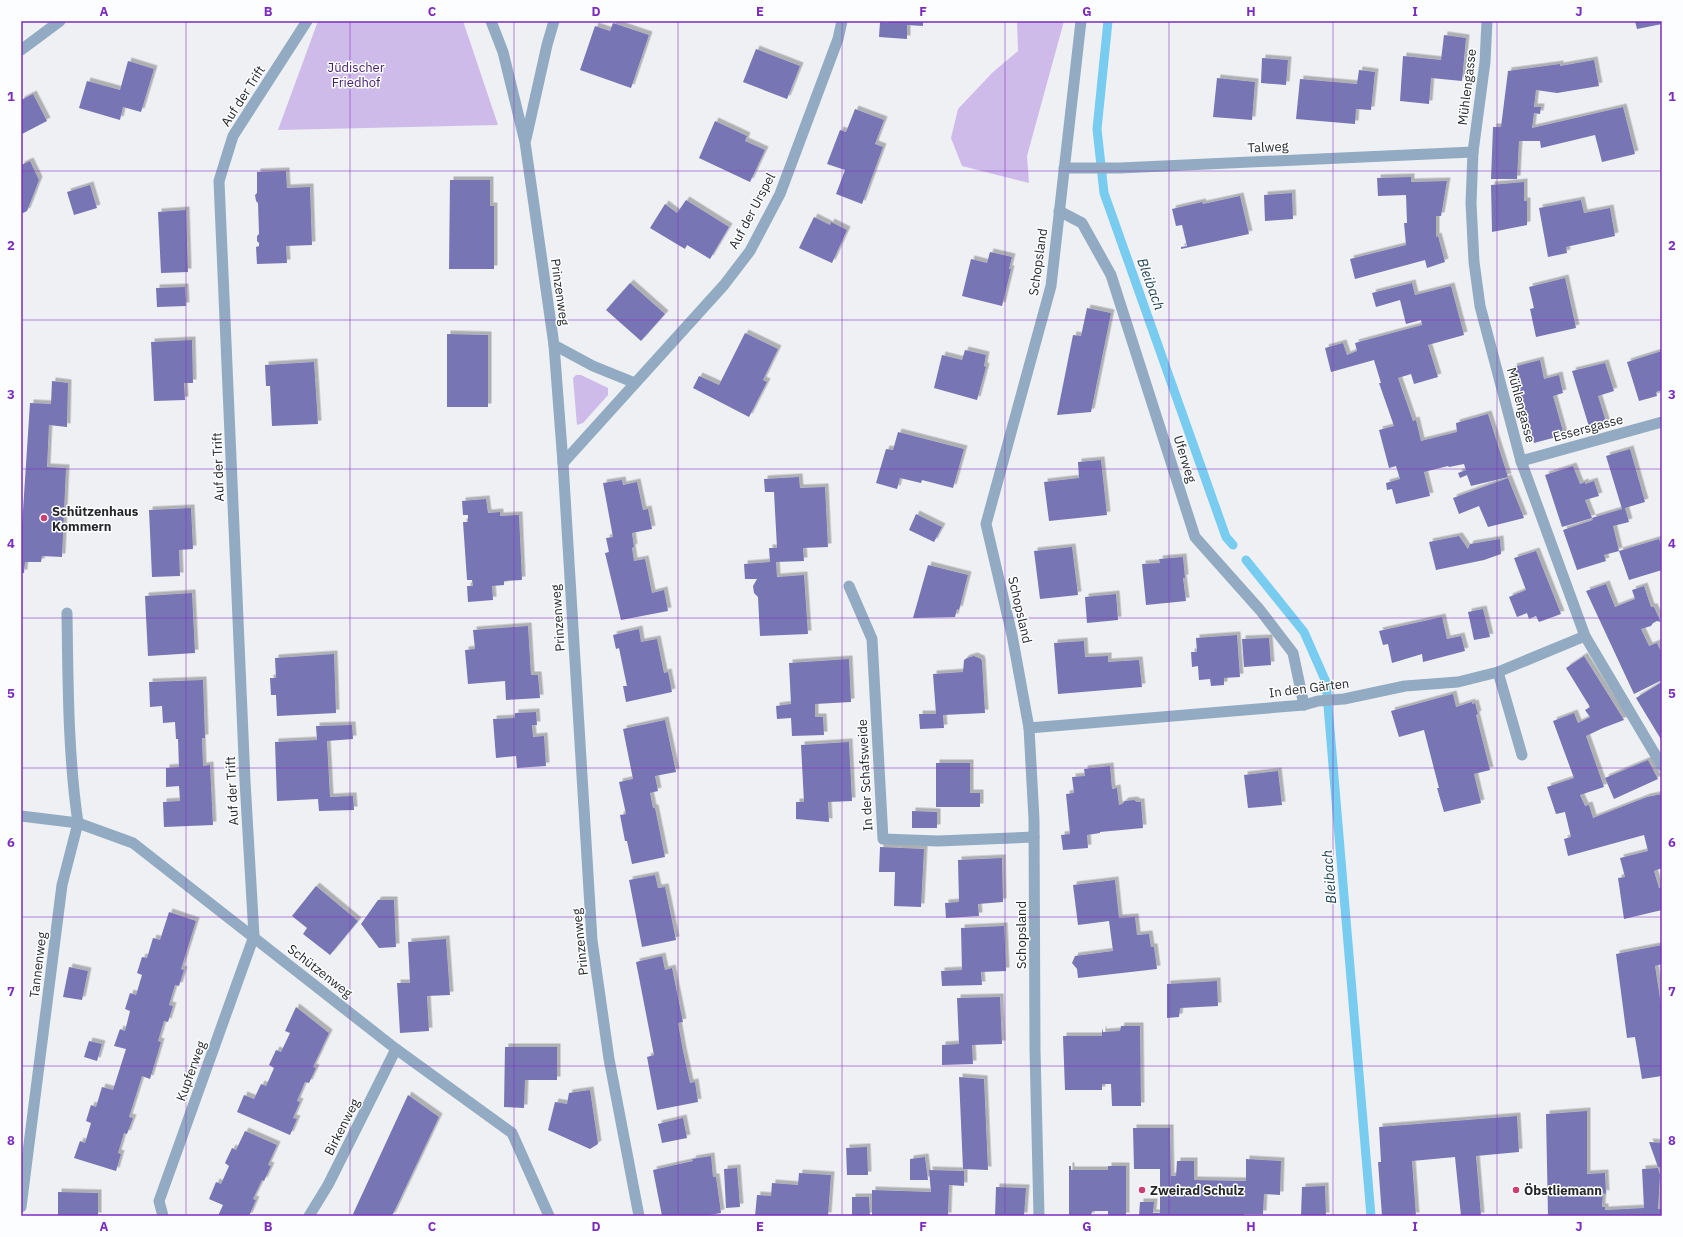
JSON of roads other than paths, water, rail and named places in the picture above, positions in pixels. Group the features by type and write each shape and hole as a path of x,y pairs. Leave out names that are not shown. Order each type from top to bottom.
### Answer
{"street":[{"path":"21,50 60,21"},
{"name":"Auf der Trift","path":"254,936 245,773 219,181 233,136 307,21"},
{"name":"Prinzenweg","path":"491,21 503,52 525,142 554,345 563,463 592,940 609,1059 639,1216"},
{"path":"525,142 547,45 554,21"},
{"name":"Auf der Urspel","path":"563,463 724,285 750,251 780,194 838,38 842,21"},
{"name":"Schopsland","path":"1039,1216 1035,1050 1034,837 1029,728 1012,634 986,524 1051,286 1081,21"},
{"name":"Mühlengasse","path":"1487,21 1485,62 1473,152 1471,203 1474,262 1480,306 1522,461 1585,636 1662,766"},
{"name":"Talweg","path":"1064,168 1120,168 1473,152"},
{"name":"Uferweg","path":"1059,211 1082,223 1112,274 1195,537 1260,610 1292,653 1304,705"},
{"path":"554,345 593,366 635,384"},
{"name":"Essersgasse","path":"1522,461 1662,422"},
{"name":"In der Schafsweide","path":"849,586 872,639 883,839 938,841 1034,837"},
{"path":"66,613 74,798 78,823"},
{"name":"In den Gärten","path":"1029,728 1304,705 1318,701 1344,699 1405,686 1458,682 1498,672 1585,636"},
{"path":"1498,672 1522,756"},
{"name":"Schützenweg","path":"21,816 78,823 132,843 254,936 396,1049 512,1133 549,1216"},
{"name":"Tannenweg","path":"21,1207 62,884 78,823"},
{"name":"Kupferweg","path":"164,1216 159,1201 254,936"},
{"name":"Birkenweg","path":"309,1216 328,1185 396,1049"}],"waterway":[{"name":"Bleibach","path":"1108,21 1097,129 1104,193 1226,537 1233,545"},
{"name":"Bleibach","path":"1246,560 1304,632 1326,682 1371,1216"}],"place":[{"name":"Schützenhaus Kommern","path":"44,518"},
{"name":"Zweirad Schulz","path":"1142,1190"},
{"name":"Öbstliemann","path":"1516,1190"}],"park label":[{"name":"Jüdischer Friedhof","path":"356,74"}]}
